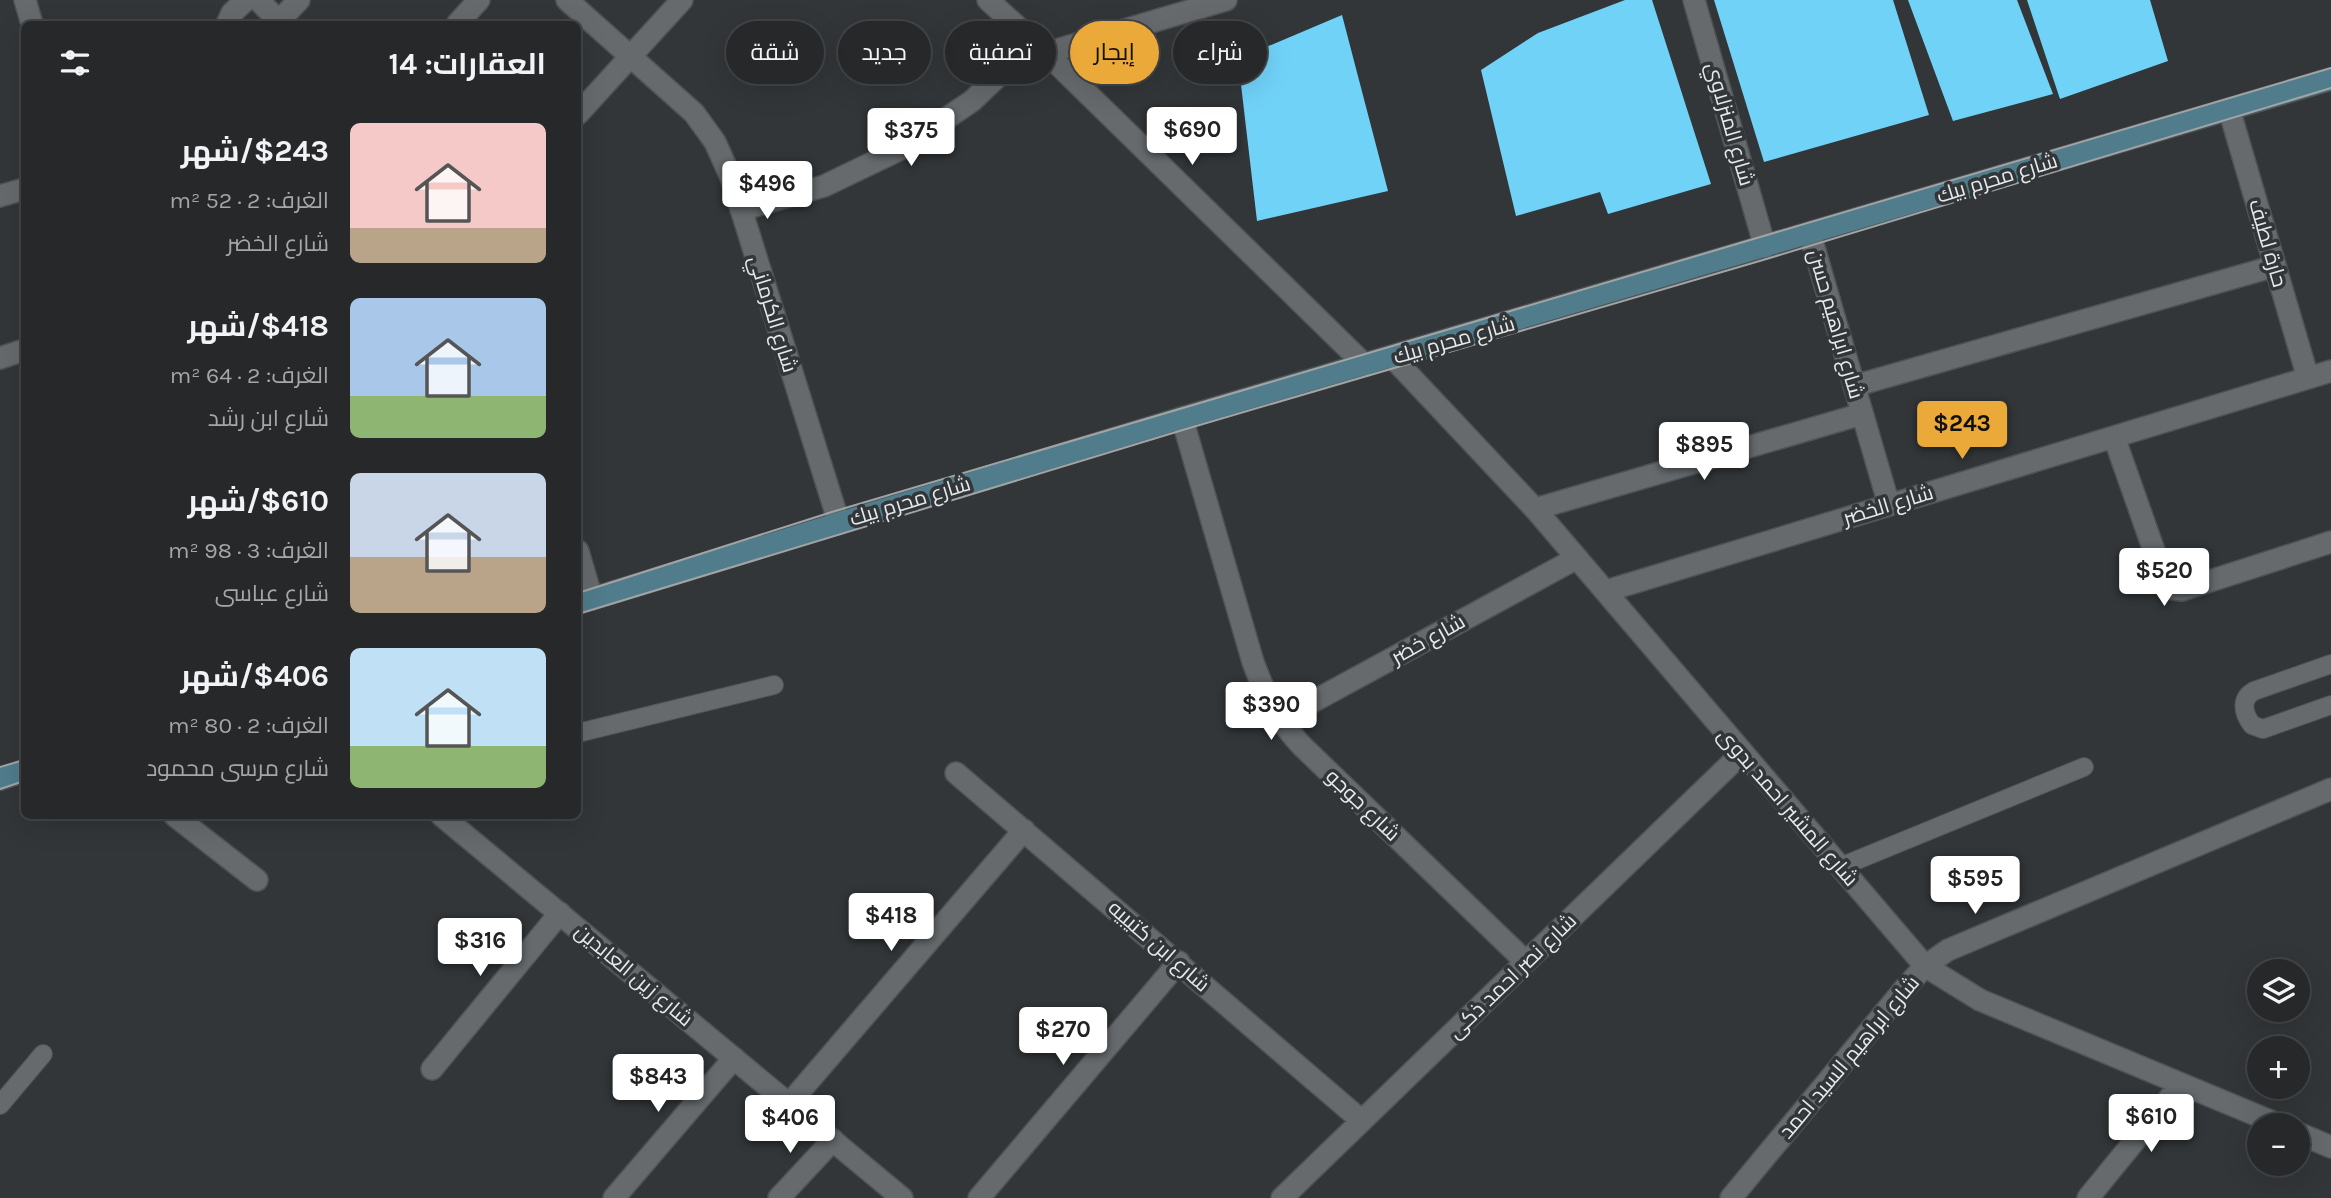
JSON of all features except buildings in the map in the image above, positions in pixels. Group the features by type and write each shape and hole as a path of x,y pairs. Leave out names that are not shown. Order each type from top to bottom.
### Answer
{"main road":[{"name":"شارع محرم بيك","path":"585,601 1182,418 1393,358 2331,79"},
{"path":"0,779 21,772"}],"street":[{"path":"25,0 31,21"},
{"path":"228,21 232,13 246,0"},
{"path":"258,0 278,21"},
{"path":"282,21 299,0"},
{"path":"460,21 479,0"},
{"name":"شارع الكرماني","path":"567,0 694,113 715,142 732,180 839,523"},
{"path":"581,111 682,0"},
{"path":"988,0 1011,21"},
{"path":"1056,44 1226,0"},
{"name":"شارع المنزلاوي","path":"1694,0 1765,247"},
{"path":"1056,64 1366,365"},
{"path":"741,209 824,186 901,149 994,84"},
{"name":"حارة لطيف","path":"2229,109 2308,378"},
{"path":"0,197 21,190"},
{"name":"شارع ابراهيم حسن","path":"1810,234 1889,505"},
{"path":"1854,386 2275,266"},
{"path":"0,358 21,351"},
{"name":"شارع المشير احمد بدوى","path":"1393,358 1535,509 1925,966 1979,1000 2251,1113"},
{"name":"شارع الخضر","path":"1605,591 2331,371"},
{"name":"شارع ابراهيم حسن","path":"1535,509 1862,414"},
{"name":"شارع جوجو","path":"1182,418 1253,662 1265,695 1279,720 1301,745 1527,962"},
{"path":"2114,437 2164,579 2173,589 2182,590 2331,542"},
{"name":"شارع خضر","path":"1279,720 1577,558"},
{"path":"581,572 585,601"},
{"name":"شارع نصر احمد ذكى","path":"1282,1198 1742,753"},
{"name":"شارع ابن كتيبيه","path":"956,773 1362,1121"},
{"name":"شارع ابراهيم السيد احمد","path":"1731,1198 1925,966 1948,950 2331,789"},
{"path":"179,819 257,880"},
{"name":"شارع زين العابدين","path":"449,819 902,1198"},
{"path":"789,1104 1024,830"},
{"name":"شارع زين العابدين","path":"432,1069 560,913"},
{"path":"979,1198 1179,962"},
{"path":"614,1198 734,1058"},
{"path":"2088,1198 2181,1084"},
{"path":"2310,1138 2331,1147"},
{"path":"779,1198 833,1140"}],"lane":[{"path":"2331,664 2255,691 2246,698 2244,708 2252,724 2263,729 2331,705"},
{"path":"581,732 774,685"},
{"path":"1840,867 2084,767"},
{"path":"0,1105 43,1054"}],"tram line":[{"path":"581,592 835,511 2331,68"},
{"path":"581,613 1186,429 1763,260 2331,88"},
{"path":"0,767 21,761"},
{"path":"0,789 21,782"}]}
